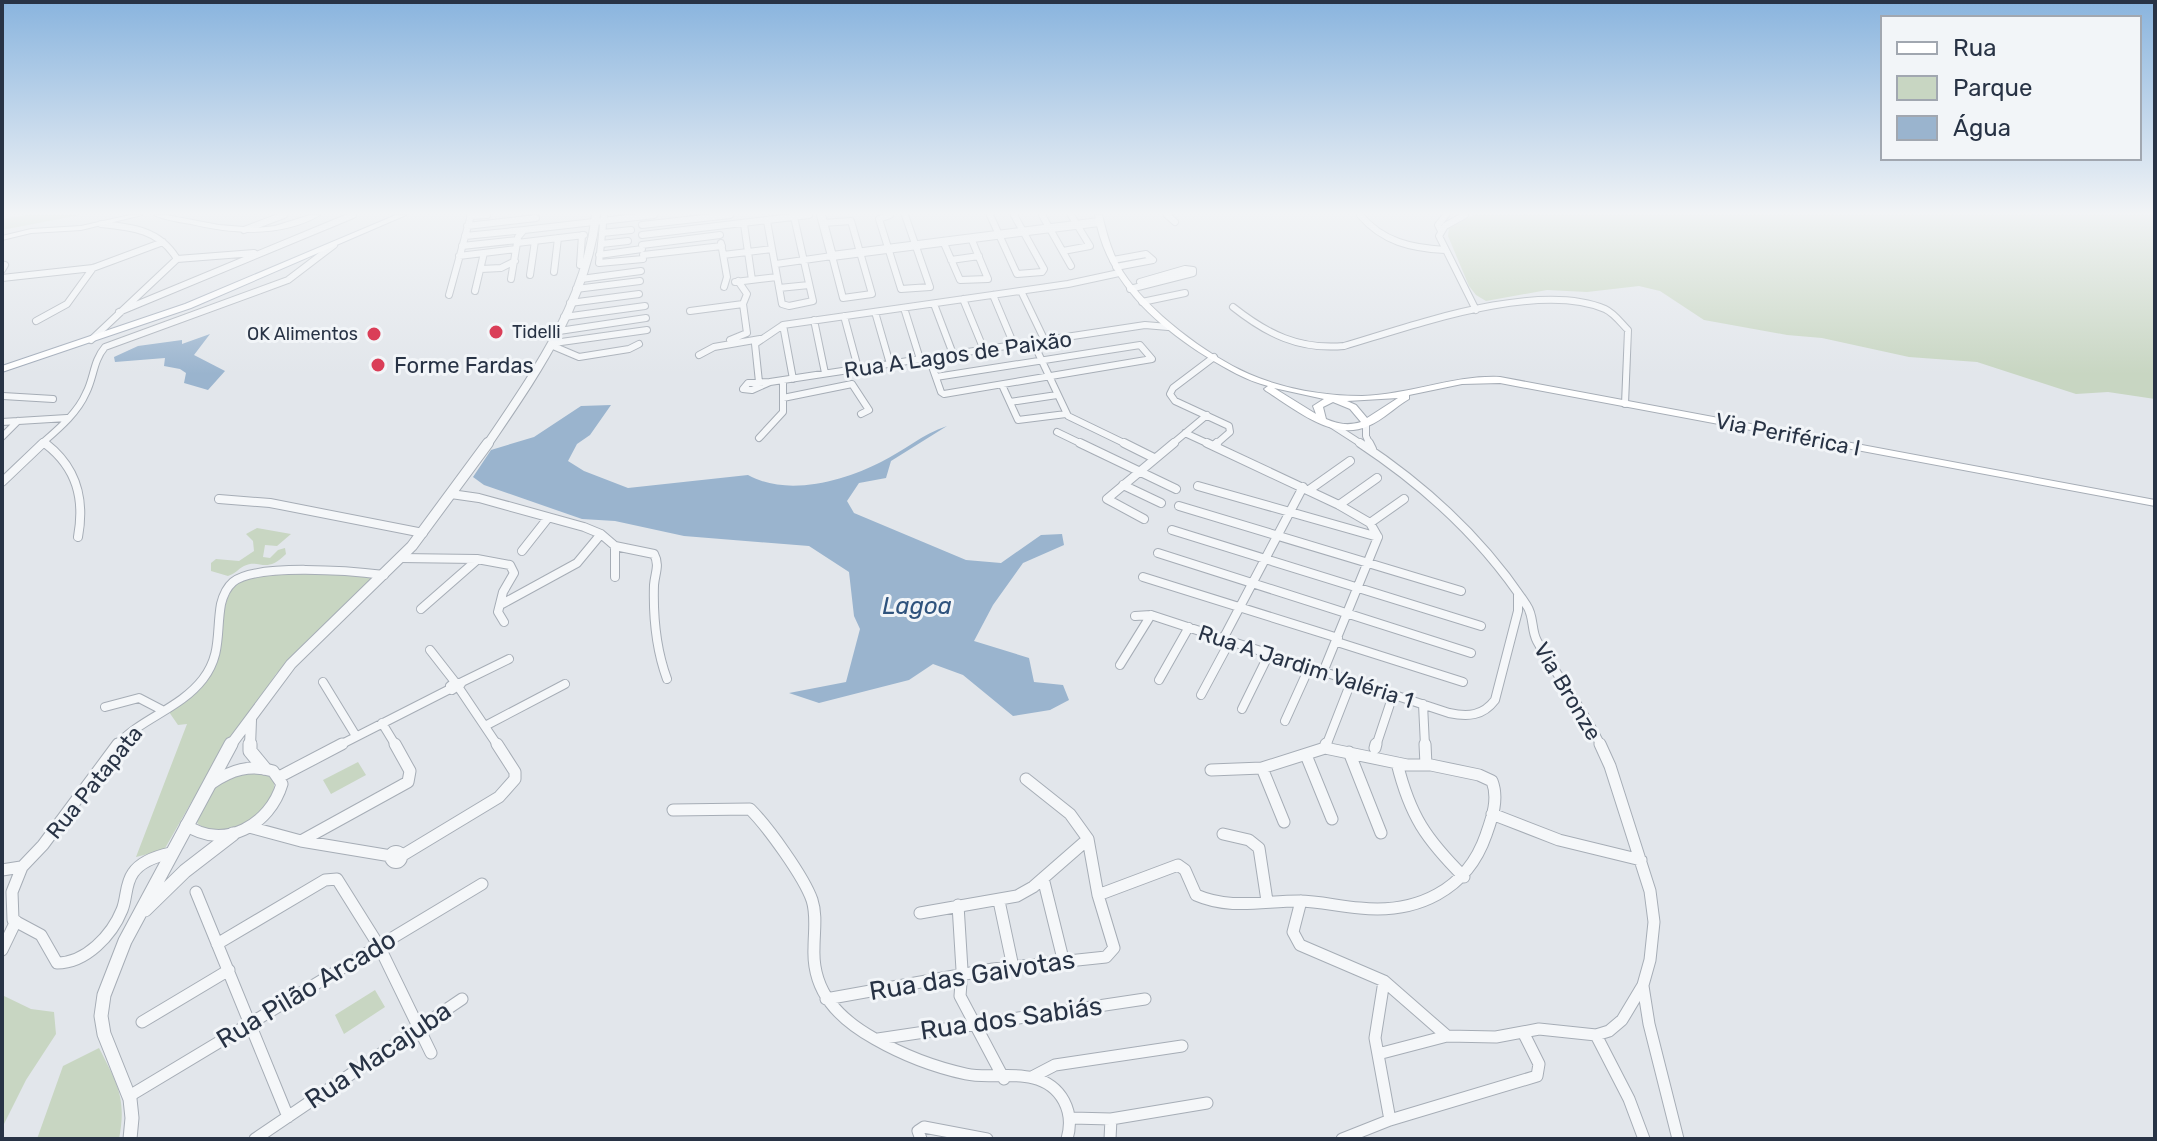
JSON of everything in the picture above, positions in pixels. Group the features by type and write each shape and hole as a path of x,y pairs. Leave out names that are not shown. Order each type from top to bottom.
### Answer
{"main road":[{"path":"2,369 188,306 278,268"},
{"path":"1117,268 1128,287 1168,327 1325,421 1350,427 1366,423 1387,407 1421,390"},
{"path":"1246,376 1295,391 1333,398 1368,399 1421,390"},
{"name":"Via Periférica I","path":"1421,390 1453,381 1487,379 2155,503"},
{"path":"1325,421 1318,406 1333,398"},
{"path":"1333,398 1357,411 1366,423"}],"street":[{"path":"2,278 91,268"},
{"path":"36,321 67,304 93,268"},
{"path":"90,341 167,268"},
{"path":"119,312 224,268"},
{"path":"2,482 24,458 46,444 86,396 95,362 110,343 278,284 307,268"},
{"path":"449,295 456,268"},
{"path":"475,291 481,269 496,268"},
{"path":"511,279 513,268"},
{"path":"530,275 531,268"},
{"path":"130,1139 133,1118 131,1095 103,1036 101,1016 110,977 203,789 253,713 307,647 385,575 423,533 555,340 585,268"},
{"path":"724,268 725,285 777,277"},
{"path":"750,268 752,280"},
{"path":"776,268 782,305 796,306 813,302 805,268"},
{"path":"835,268 841,296 848,298 871,294 866,268"},
{"path":"895,268 902,290 929,288 931,284 925,268"},
{"path":"955,268 960,280 988,279 984,268"},
{"path":"1014,268 1017,274 1042,272 1044,268"},
{"path":"759,382 755,346 783,325 1021,291 1111,268"},
{"path":"1454,268 1476,310"},
{"path":"1181,270 1193,270 1193,273 1128,287 1181,270"},
{"path":"581,279 641,271"},
{"path":"576,289 640,281"},
{"path":"733,343 730,339 747,333 743,304 747,294 738,281"},
{"path":"779,288 809,285"},
{"path":"1021,291 1045,341"},
{"path":"570,303 639,294"},
{"path":"993,295 1014,345"},
{"path":"1145,325 1147,308 1187,295"},
{"path":"963,299 984,350"},
{"path":"1233,307 1274,338 1322,348 1344,346 1476,310 1567,299 1596,306 1614,314 1625,324 1629,335 1625,404"},
{"path":"690,311 743,304"},
{"path":"934,304 953,354"},
{"path":"564,317 645,306"},
{"path":"904,308 941,393 1151,361 1143,346 936,377"},
{"path":"875,312 890,364"},
{"path":"844,316 858,368"},
{"path":"555,340 602,324 646,318"},
{"path":"814,320 825,373"},
{"path":"602,324 604,337"},
{"path":"783,325 793,379"},
{"name":"Rua A Lagos de Paixão","path":"770,382 752,390 743,389 748,383 793,379 1145,325 1168,327"},
{"path":"555,340 647,330"},
{"path":"699,355 733,343 761,339"},
{"path":"555,340 579,357 629,349 639,344"},
{"path":"1033,342 1066,414"},
{"path":"1214,357 1173,388 1170,394 1175,401 1227,425 1230,432 1214,446"},
{"path":"759,438 781,416 783,380"},
{"path":"783,398 852,384 869,410 861,414"},
{"path":"1002,385 1017,420 1066,414 1154,458"},
{"path":"2,394 53,399"},
{"path":"1010,402 1057,395"},
{"path":"1144,519 1108,501 1108,498 1207,415"},
{"path":"2,422 67,418"},
{"path":"2,437 18,421"},
{"name":"Via Bronze","path":"1325,421 1375,453 1451,514 1530,609 1535,637 1602,747 1641,860 1650,891 1654,922 1650,960 1643,985"},
{"path":"1366,423 1368,442 1375,453"},
{"path":"1057,432 1176,489"},
{"path":"1185,433 1306,488 1370,523 1378,537 1359,590 1323,672"},
{"path":"46,444 65,461 80,490 83,513 78,537"},
{"path":"1201,695 1288,512 1306,488 1350,461"},
{"path":"1339,505 1377,478"},
{"path":"1123,485 1161,503"},
{"path":"1198,486 1378,537"},
{"path":"451,494 479,498 601,534 615,546 657,557 654,583 657,651 667,679"},
{"path":"219,499 256,500 363,524 423,533"},
{"path":"1370,523 1404,499"},
{"path":"1179,506 1461,591"},
{"path":"522,551 548,518"},
{"path":"1172,530 1481,626"},
{"path":"502,604 577,563 601,534"},
{"path":"615,546 615,577"},
{"path":"1158,553 1471,653"},
{"path":"400,558 477,559 513,568 514,573 503,592 498,612 504,622"},
{"path":"421,609 477,559"},
{"name":"Rua Patapata","path":"2,950 16,921 11,915 11,898 21,867 41,847 119,744 143,721 187,696 207,673 219,646 217,628 226,590 237,579 255,573 327,571 385,575"},
{"path":"1143,577 1463,682"},
{"name":"Rua A Jardim Valéria 1","path":"1135,616 1151,615 1457,715 1478,714 1488,709 1495,700 1518,611 1516,589"},
{"path":"1120,665 1151,615"},
{"path":"1159,680 1189,627"},
{"path":"249,827 301,841 397,856 499,797 512,785 515,772 430,650"},
{"path":"1242,709 1269,654"},
{"path":"279,777 509,659"},
{"path":"1285,721 1309,668"},
{"path":"323,682 356,736"},
{"path":"1325,748 1351,682"},
{"path":"485,726 565,684"},
{"path":"1375,748 1393,695"},
{"path":"105,707 139,698 162,710"},
{"path":"1423,704 1423,753 1426,765"},
{"path":"253,713 248,743 254,757 264,768 279,777"},
{"path":"301,841 408,782 410,771 382,723"},
{"path":"1026,779 1057,802 1088,839 1098,895 1178,865 1196,895 1207,900 1230,904 1301,901 1368,909 1388,909 1444,893 1464,877 1479,858 1496,788 1489,778 1325,748 1262,768 1211,770"},
{"path":"1349,752 1381,833"},
{"path":"1306,755 1332,819"},
{"path":"1397,763 1406,805 1416,826 1464,877"},
{"path":"203,789 234,771 264,768"},
{"path":"1262,768 1284,822"},
{"path":"138,917 185,871 233,834 249,827 277,801 281,792 279,777"},
{"path":"673,810 750,809 763,822 814,904 812,957 826,999 848,1022 939,1068 1004,1079 1032,1077 1064,1063 1182,1046"},
{"path":"1492,814 1551,838 1641,860"},
{"path":"185,824 204,836 233,834"},
{"path":"1223,834 1249,840 1259,848 1267,901"},
{"path":"920,913 999,901 1028,890 1088,839"},
{"path":"16,921 32,926 43,935 57,963 71,963 94,947 120,915 132,874 151,859 171,853"},
{"path":"2,870 21,867"},
{"path":"217,944 325,880 334,878 340,881 379,946 431,1053"},
{"path":"1043,878 1063,959"},
{"name":"Rua Pilão Arcado","path":"131,1095 482,884"},
{"path":"196,892 288,1117"},
{"name":"Rua das Gaivotas","path":"826,999 1063,959 1106,957 1114,948 1098,895"},
{"path":"999,901 1013,967"},
{"path":"1301,901 1293,932 1300,945 1384,981 1447,1036"},
{"path":"958,905 960,996 1004,1079"},
{"path":"142,1022 229,970"},
{"path":"1384,981 1375,1038 1390,1120"},
{"path":"1378,1054 1447,1036 1496,1037 1539,1029 1596,1035 1613,1029 1643,985"},
{"path":"1643,985 1649,1024 1678,1139"},
{"name":"Rua Macajuba","path":"255,1139 462,999"},
{"name":"Rua dos Sabiás","path":"878,1039 1145,999"},
{"path":"1342,1139 1390,1120 1537,1076 1539,1064 1523,1032"},
{"path":"1596,1035 1629,1099 1644,1139"},
{"path":"1032,1077 1057,1094 1072,1118 1067,1139"},
{"path":"1072,1118 1111,1119 1207,1103"},
{"path":"1110,1139 1111,1119"},
{"path":"921,1139 918,1131 924,1127 987,1139"}],"green space":[{"path":"1462,268 2155,268 2155,399 2108,392 2076,394 1977,362 1909,357 1822,338 1704,320 1660,291 1639,286 1587,292 1547,290 1486,301 1469,286"},
{"path":"257,528 291,534 277,546 265,545 263,557 270,558 285,548 286,554 273,564 250,564 228,576 211,571 211,563 216,559 239,561 254,551 253,541 246,534"},
{"path":"256,574 369,574 373,578 276,674 192,801 164,850 136,857 187,724 178,725 169,712 198,686 212,668 226,604 238,582"},
{"path":"358,762 366,775 331,794 323,780"},
{"path":"252,772 268,775 274,782 273,794 258,815 235,828 222,830 198,824 196,820 205,799 215,787"},
{"path":"375,990 385,1007 344,1034 335,1015"},
{"path":"2,995 31,1009 54,1012 56,1034 26,1080 2,1128"},
{"path":"99,1048 119,1091 122,1112 119,1139 37,1139 63,1066"}],"water":[{"path":"210,334 194,355 225,371 208,390 184,383 186,373 164,366 165,358 115,362 114,357 138,346 182,340 182,344"},
{"name":"Lagoa","path":"611,405 590,435 577,444 568,461 584,471 628,488 748,475 780,485 815,484 866,469 947,426 891,461 886,478 859,483 847,501 854,513 966,560 1001,563 1041,535 1062,534 1064,545 1023,563 993,605 974,641 1029,658 1034,682 1063,685 1069,700 1050,710 1013,716 963,675 933,664 909,680 819,703 789,693 846,682 860,629 854,616 849,572 809,546 684,536 615,521 582,519 484,485 473,477 491,450 534,437 581,406"}],"place":[{"name":"Tidelli","path":"496,332"},
{"name":"OK Alimentos","path":"374,334"},
{"name":"Forme Fardas","path":"378,365"}]}
